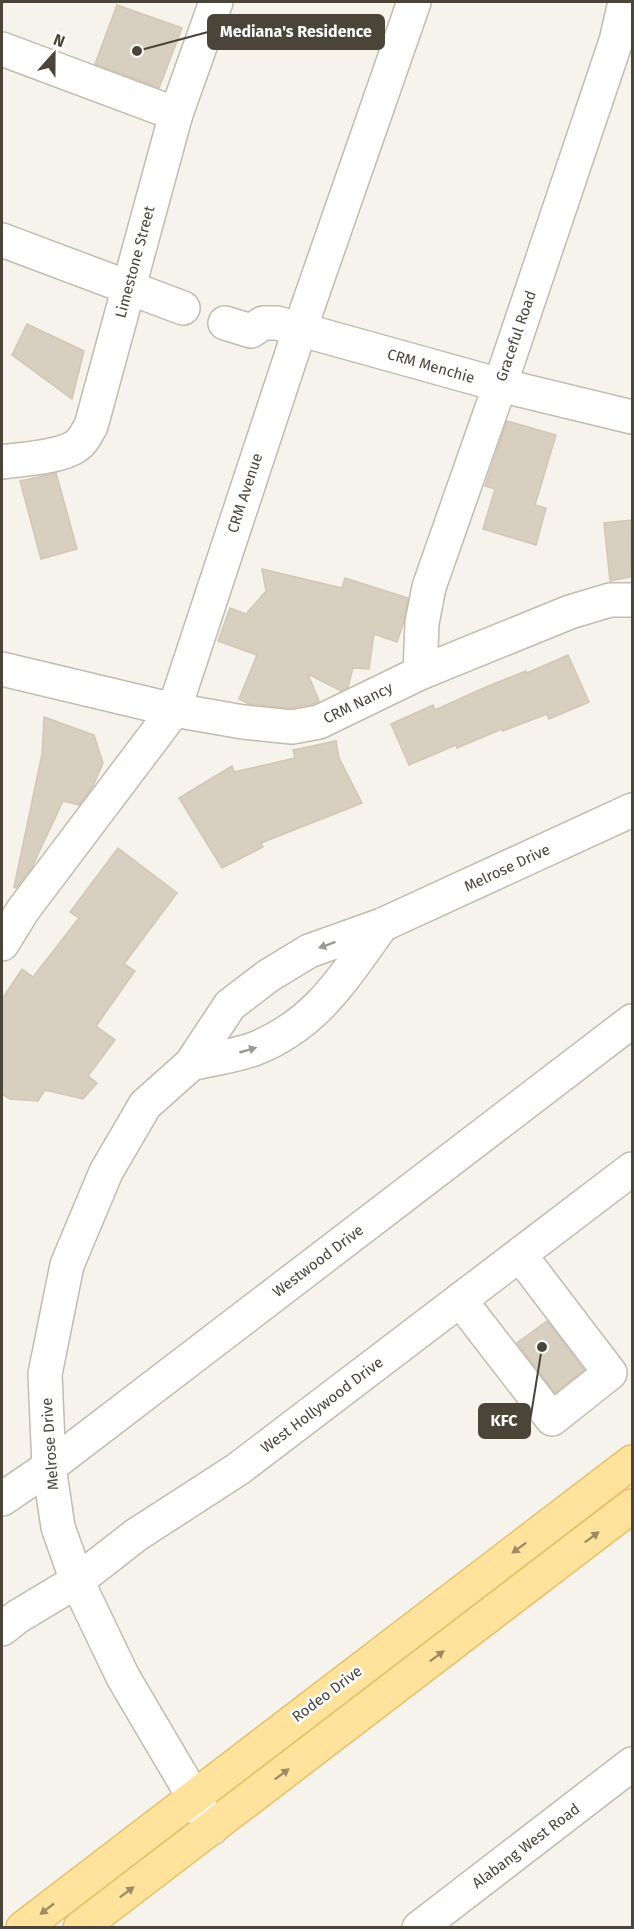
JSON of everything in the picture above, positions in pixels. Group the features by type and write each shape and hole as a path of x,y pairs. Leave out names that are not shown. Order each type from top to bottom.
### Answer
{"main road":[{"name":"Rodeo Drive","path":"23,1928 633,1462"},
{"path":"80,1928 633,1506"}],"street":[{"name":"Limestone Street","path":"2,462 58,453 74,448 84,439 91,426 176,114 216,2"},
{"name":"CRM Avenue","path":"2,944 13,905 174,710 300,329 414,2"},
{"name":"Graceful Road","path":"420,673 422,623 429,587 616,41 625,2"},
{"path":"2,49 176,114"},
{"path":"2,240 183,308"},
{"name":"CRM Menchie","path":"225,323 251,331 270,321 500,385 633,417"},
{"name":"CRM Nancy","path":"2,669 174,710 243,722 292,727 320,722 420,673 570,612 610,600 633,600"},
{"name":"Melrose Drive","path":"212,1828 123,1677 77,1581 58,1527 49,1467 45,1374 67,1265 106,1172 145,1105 191,1064 230,1005 268,976 309,951 382,925 633,810"},
{"name":"Melrose Drive","path":"191,1064 253,1049 289,1032 315,1012 337,987 382,925"},
{"name":"Westwood Drive","path":"2,1499 49,1467 633,1021"},
{"name":"West Hollywood Drive","path":"2,1629 17,1617 77,1581 136,1535 238,1469 633,1169"},
{"path":"460,1300 552,1419 610,1373 520,1255"},
{"name":"Alabang West Road","path":"419,1928 633,1764"}],"building":[{"path":"117,5 182,28 159,88 95,64"},
{"path":"27,324 84,351 72,399 12,355"},
{"path":"507,421 556,435 535,505 546,508 536,545 483,529 495,489 485,486"},
{"path":"56,473 77,549 41,559 20,481"},
{"path":"631,520 630,577 610,581 604,523"},
{"path":"262,569 342,588 345,578 408,598 397,642 374,634 369,669 353,668 348,687 341,691 308,674 319,701 313,704 291,708 249,704 239,699 257,655 218,641 230,608 246,614 266,591"},
{"path":"568,655 589,702 549,719 547,714 503,731 502,729 457,748 456,745 409,765 391,724 433,705 435,710"},
{"path":"44,717 94,735 103,763 93,786 79,805 63,801 32,867 16,888 14,887 42,754"},
{"path":"336,741 339,758 362,803 261,843 263,847 222,868 179,798 232,766 234,772 295,758 293,750"},
{"path":"118,848 177,893 124,964 135,971 96,1026 115,1040 88,1076 97,1083 83,1099 45,1090 38,1101 10,1099 2,1094 2,999 22,969 33,977 79,918 70,912"},
{"path":"547,1321 584,1370 555,1393 517,1343"}],"place":[{"name":"Mediana's Residence","path":"137,51"},
{"name":"KFC","path":"542,1347"}]}
